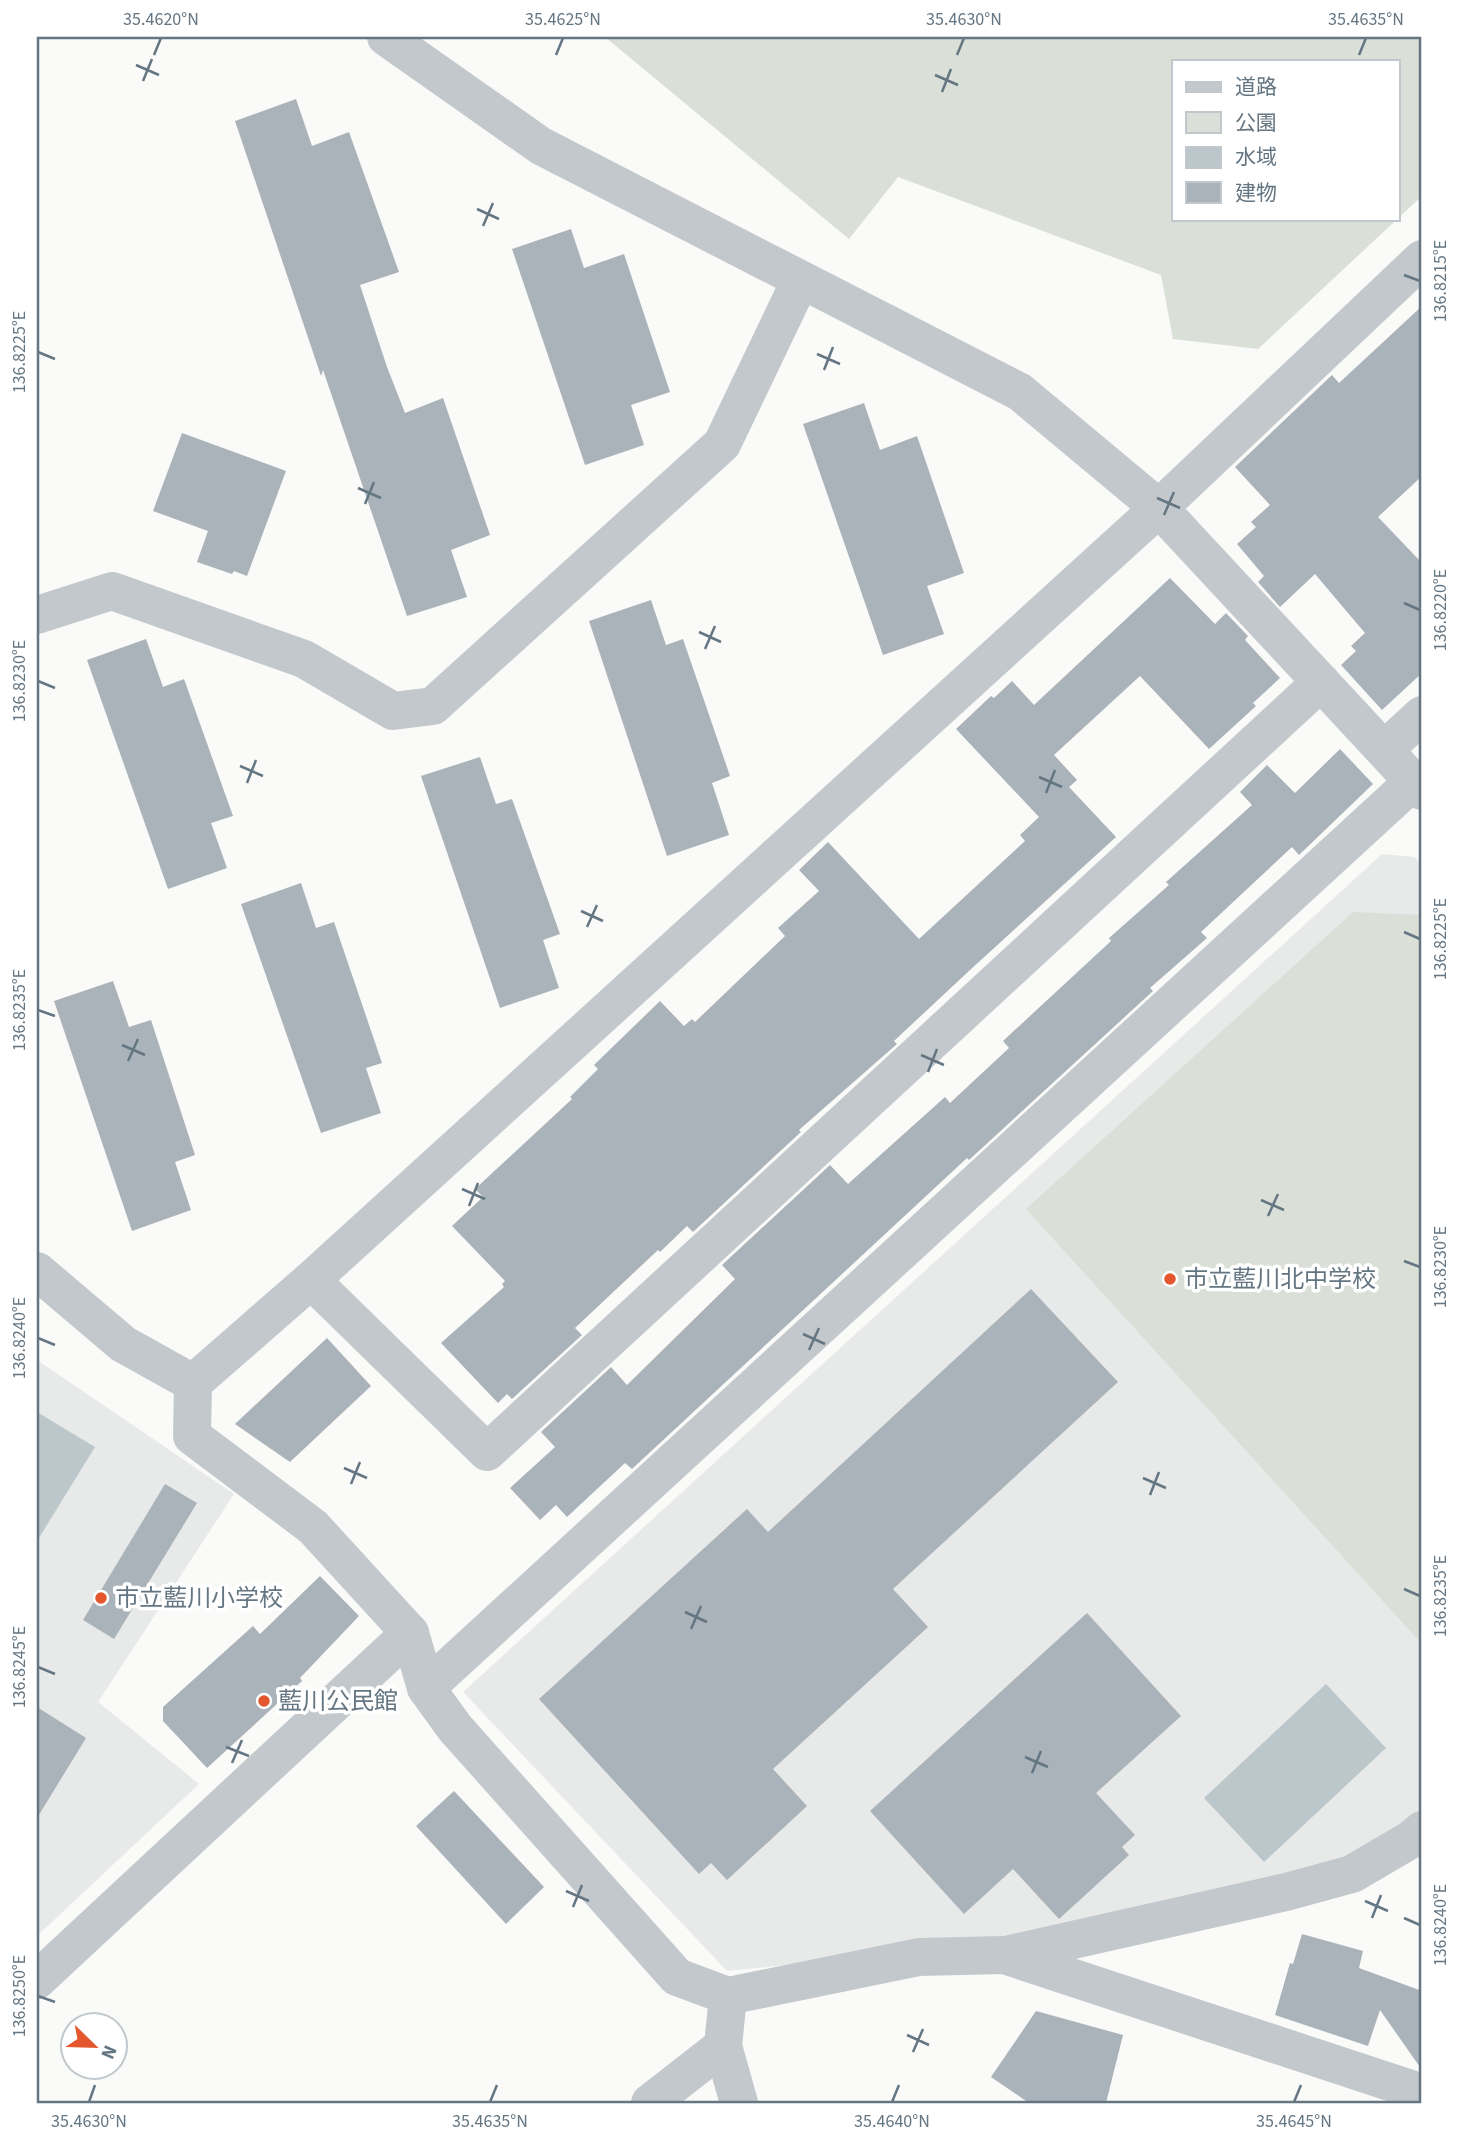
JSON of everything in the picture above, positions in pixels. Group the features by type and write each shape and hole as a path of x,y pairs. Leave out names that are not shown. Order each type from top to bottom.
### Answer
{"street":[{"path":"386,37 541,146 800,281 1020,391 1159,508 1418,786 426,1688"},
{"path":"1422,259 1159,508 311,1280 192,1383 192,1436 313,1527 410,1633 426,1688 454,1728 677,1977 728,1996 919,1957 1004,1955 1286,1892 1352,1874 1422,1830"},
{"path":"37,615 112,591 304,659 393,711 433,706 722,444 800,281"},
{"path":"311,1280 487,1452 1321,682"},
{"path":"1384,750 1422,715"},
{"path":"37,1271 123,1344 192,1383"},
{"path":"37,1980 410,1633"},
{"path":"1004,1955 1422,2094"},
{"path":"728,1996 723,2046 740,2103"},
{"path":"650,2103 723,2046"}],"shaded area":[{"name":"市立藍川北中学校","path":"1382,854 1415,857 1422,865 1422,1815 1340,1868 1004,1943 727,1971 463,1692"},
{"name":"市立藍川小学校","path":"37,1360 234,1494 98,1702 199,1784 37,1936"}],"green space":[{"path":"605,37 1422,37 1422,196 1400,216 1400,60 1172,60 1172,220 1396,220 1258,349 1173,339 1161,275 898,177 849,239"},
{"path":"1353,912 1422,915 1422,1644 1026,1209"}],"water":[{"path":"37,1412 95,1447 37,1541"},
{"path":"1326,1684 1386,1748 1264,1862 1204,1798"}],"building":[{"path":"296,99 312,146 349,132 399,272 360,285 387,367 405,413 443,398 490,535 451,550 467,597 407,616 323,370 321,376 235,121"},
{"path":"571,229 584,268 624,254 670,392 631,405 644,445 585,465 512,249"},
{"path":"1422,306 1422,476 1378,517 1422,563 1422,673 1382,710 1341,665 1356,651 1351,646 1365,633 1315,574 1280,607 1258,582 1264,576 1237,544 1256,527 1251,522 1270,505 1235,467 1332,375 1339,383"},
{"path":"864,403 880,450 917,436 964,573 927,586 944,634 883,655 803,424"},
{"path":"182,433 286,471 247,576 234,571 232,574 197,562 208,531 153,511"},
{"path":"1170,578 1215,624 1226,613 1248,636 1245,640 1280,678 1253,703 1256,706 1209,749 1140,676 1054,755 1077,780 1069,787 1116,837 970,970 894,1041 897,1044 799,1130 801,1132 693,1232 687,1226 660,1252 658,1250 575,1328 582,1335 512,1399 507,1394 498,1403 441,1343 504,1287 502,1284 505,1281 452,1226 483,1197 475,1189 572,1099 570,1097 598,1069 594,1065 660,1001 684,1026 692,1019 695,1022 785,936 778,928 819,891 799,870 828,842 919,939 1025,841 1020,835 1039,817 956,729 991,696 994,698 1012,681 1034,705"},
{"path":"651,600 666,645 683,639 730,776 712,783 729,835 667,856 589,621"},
{"path":"146,639 163,687 184,679 233,816 211,823 227,868 168,889 87,660"},
{"path":"1340,749 1373,784 1299,855 1292,847 1201,932 1207,938 1150,988 1153,991 969,1160 967,1158 632,1469 625,1463 567,1517 556,1505 540,1520 510,1488 555,1447 541,1432 611,1367 627,1385 735,1279 722,1265 830,1165 848,1184 945,1097 950,1103 1009,1048 1003,1041 1111,941 1109,938 1169,885 1166,882 1252,805 1240,792 1267,765 1295,793"},
{"path":"480,757 496,804 512,799 560,934 543,940 559,988 500,1008 421,776"},
{"path":"301,883 316,928 334,922 382,1063 366,1068 381,1113 321,1133 241,904"},
{"path":"113,981 129,1027 151,1020 195,1155 175,1162 191,1210 132,1231 54,1001"},
{"path":"1031,1289 1118,1382 893,1589 928,1627 773,1769 807,1806 727,1880 711,1863 699,1874 539,1699 747,1509 768,1532"},
{"path":"327,1338 371,1386 290,1462 235,1424"},
{"path":"165,1484 197,1503 114,1639 83,1620"},
{"path":"320,1576 359,1616 300,1678 302,1681 207,1768 163,1721 163,1707 253,1626 260,1634"},
{"path":"1087,1613 1181,1716 1096,1793 1135,1835 1122,1847 1129,1855 1059,1919 1013,1869 964,1914 870,1811"},
{"path":"37,1707 86,1738 37,1818"},
{"path":"454,1791 544,1887 506,1924 416,1826"},
{"path":"1302,1934 1363,1951 1359,1968 1422,1991 1422,2070 1380,2010 1368,2046 1275,2015 1290,1963 1293,1964"},
{"path":"1036,2011 1123,2035 1106,2103 1029,2103 991,2077"}],"place":[{"name":"市立藍川北中学校","path":"1170,1279"},
{"name":"市立藍川小学校","path":"101,1598"},
{"name":"藍川公民館","path":"264,1701"}]}
